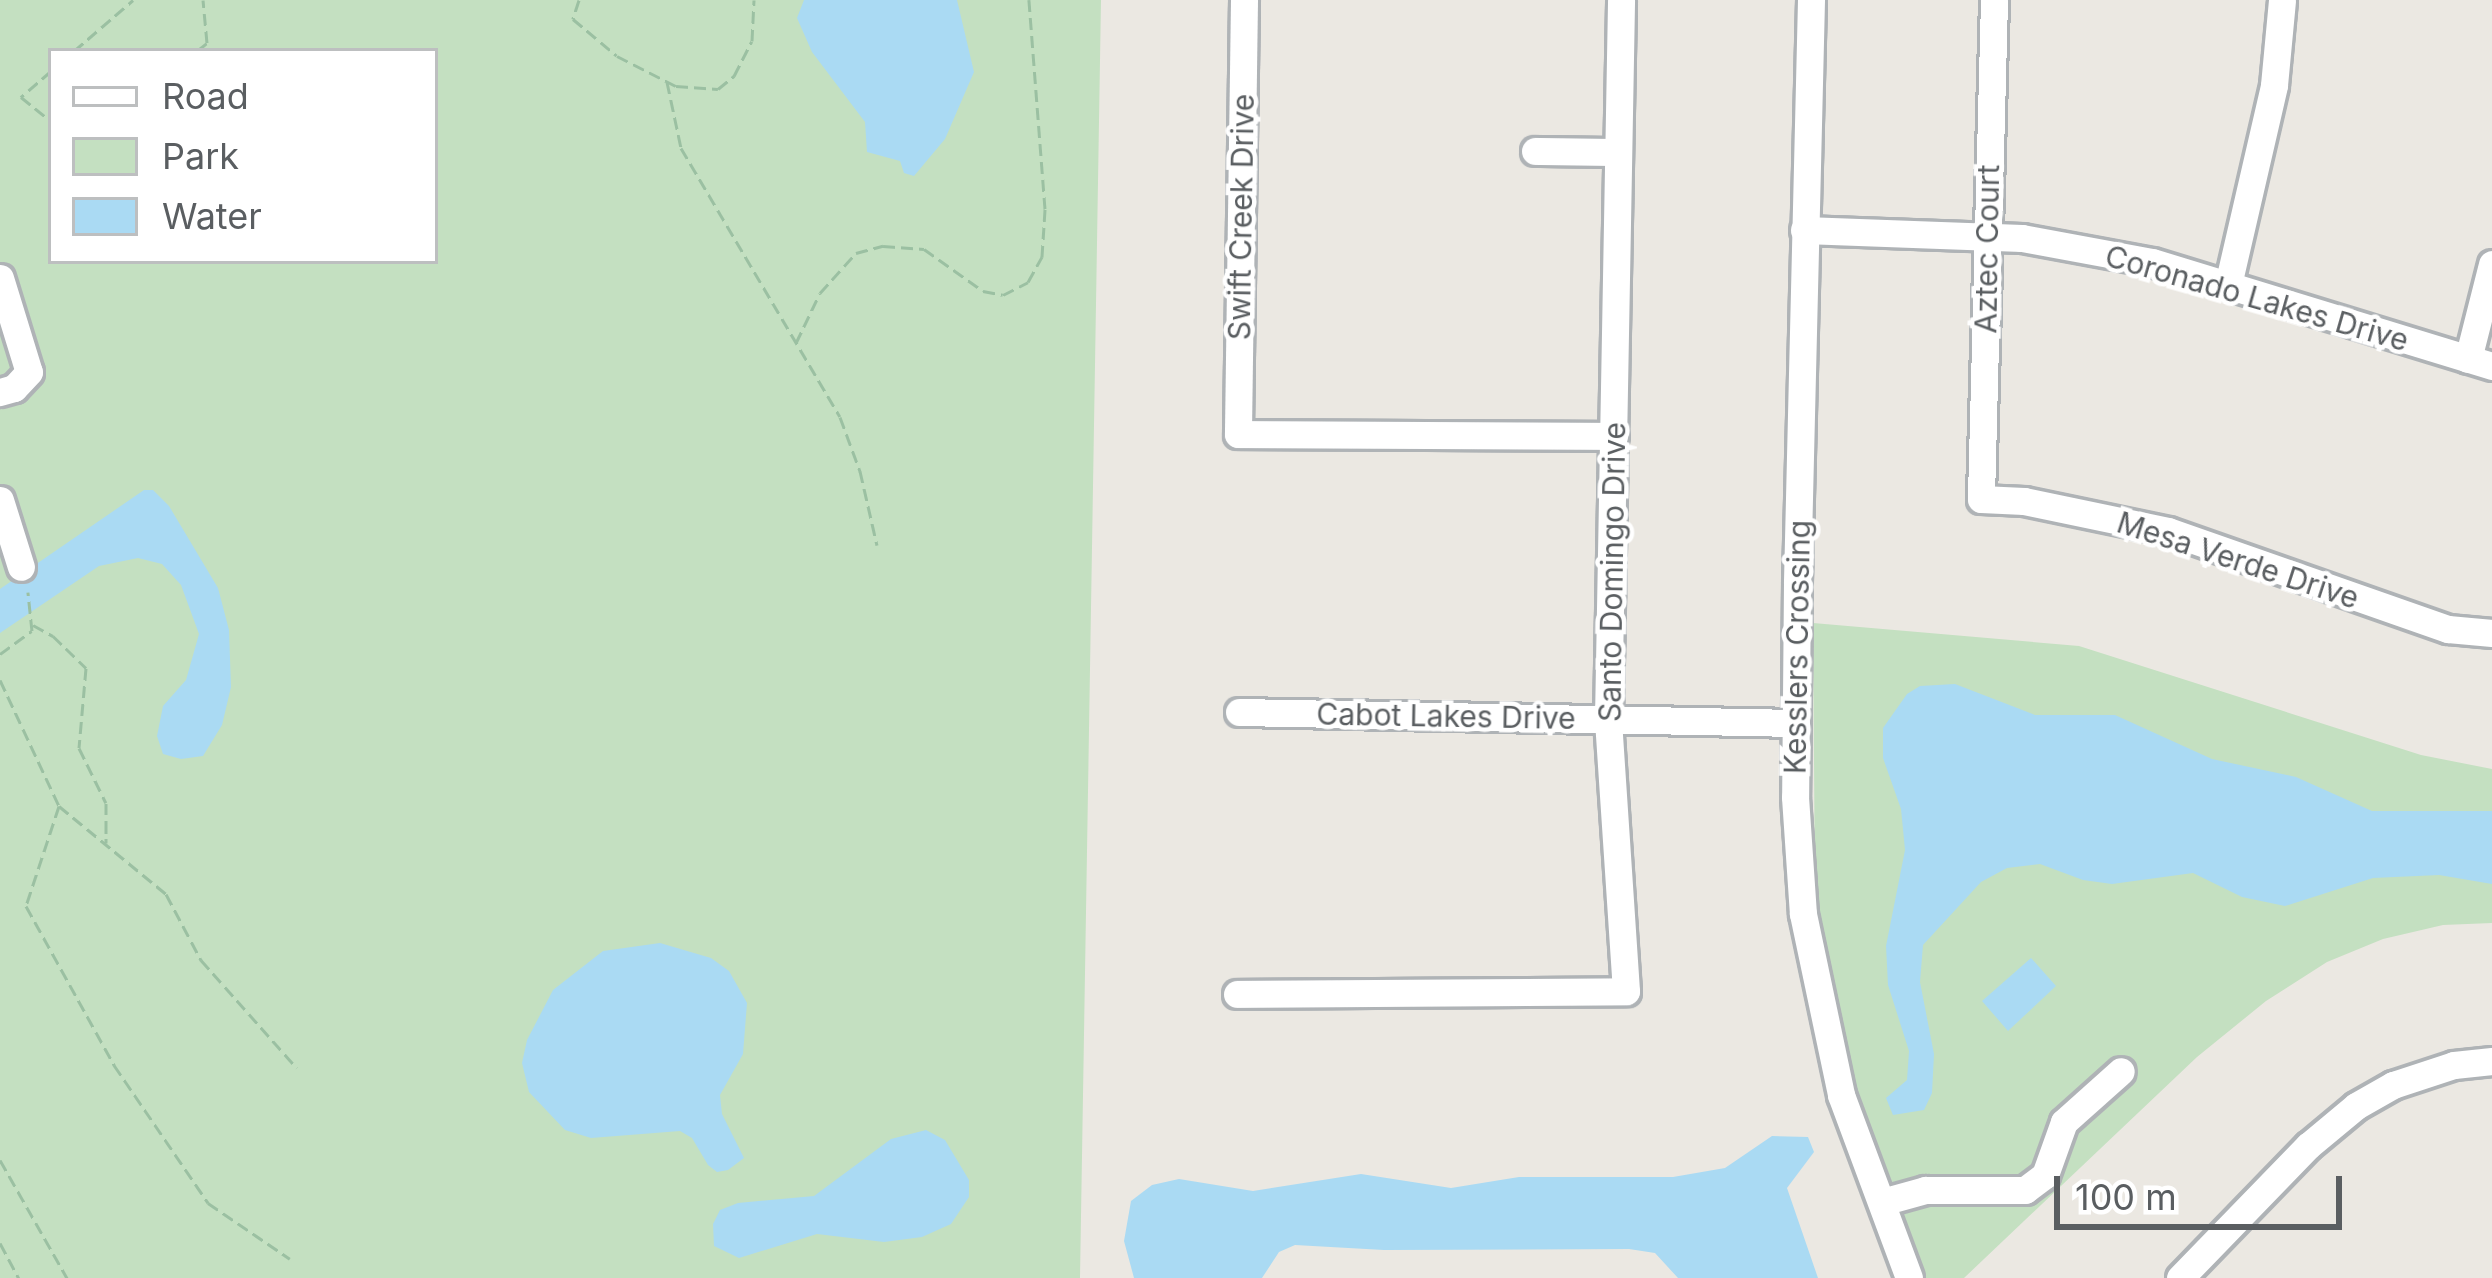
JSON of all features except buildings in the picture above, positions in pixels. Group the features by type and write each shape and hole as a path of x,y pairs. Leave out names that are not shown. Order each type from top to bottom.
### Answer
{"street":[{"name":"Swift Creek Drive","path":"1244,0 1238,434 1614,436"},
{"name":"Santo Domingo Drive","path":"1237,994 1626,991 1608,719 1621,0"},
{"name":"Kesslers Crossing","path":"1811,0 1796,723 1802,914 1841,1095 1910,1278"},
{"name":"Aztec Court","path":"1982,499 1994,0"},
{"path":"2228,285 2274,85 2282,0"},
{"path":"1535,151 1618,152"},
{"name":"Coronado Lakes Drive","path":"1804,230 1988,236 2152,262 2480,362"},
{"path":"2480,362 2492,265"},
{"path":"0,278 29,372 14,388 0,392"},
{"name":"Mesa Verde Drive","path":"1982,499 2024,500 2168,531 2448,629 2492,633"},
{"path":"0,500 21,567"},
{"name":"Cabot Lakes Drive","path":"1239,712 1796,723"},
{"path":"2180,1278 2308,1146 2356,1106 2392,1085 2454,1065 2492,1061"},
{"path":"1882,1202 1925,1190 2025,1190 2045,1175 2064,1122 2122,1071"}],"path":[{"path":"78,48 134,0"},
{"path":"201,48 207,43 203,0"},
{"path":"568,0 576,8"},
{"path":"580,0 573,19 616,56 667,82 718,89 734,76 752,41 754,0"},
{"path":"796,343 832,280 856,253 883,246 924,249 983,291 1003,296 1028,282 1042,257 1045,209 1029,0"},
{"path":"48,74 21,97 48,119"},
{"path":"667,82 681,148 840,417 860,471 877,545"},
{"path":"0,654 33,625 35,616 21,567"},
{"path":"33,625 86,668 79,748 106,803 106,844"},
{"path":"0,680 59,806 166,894 201,960 297,1068"},
{"path":"59,806 26,906 114,1065 208,1203 290,1259"},
{"path":"0,1160 67,1278"},
{"path":"0,1243 19,1278"}],"green space":[{"path":"0,0 1101,0 1080,1278 0,1278"},
{"path":"1813,623 2079,646 2421,755 2492,769 2492,923 2443,925 2383,939 2327,962 2266,1001 2197,1057 1964,1278 1924,1278 1872,1154 1835,1015 1815,898"}],"water":[{"path":"804,0 957,0 974,72 945,139 914,176 904,173 900,161 867,152 865,122 812,52 797,18"},
{"path":"144,490 153,490 169,506 218,588 229,630 231,687 222,725 203,756 181,759 163,754 157,736 163,706 186,680 199,634 181,585 162,564 138,558 99,566 0,633 0,589"},
{"path":"1955,684 2035,715 2115,715 2212,759 2296,777 2372,811 2492,811 2492,884 2439,875 2373,878 2285,906 2242,897 2193,873 2112,884 2083,880 2040,864 2007,868 1981,882 1923,945 1920,982 1934,1054 1932,1093 1924,1110 1893,1115 1886,1098 1907,1080 1909,1051 1888,985 1886,946 1905,850 1901,809 1883,758 1883,728 1907,694 1920,686"},
{"path":"660,943 711,958 729,971 747,1003 743,1054 720,1095 722,1114 744,1158 728,1170 717,1172 708,1165 692,1138 680,1131 591,1138 565,1130 529,1092 522,1063 527,1040 553,990 603,951"},
{"path":"2031,958 2056,986 2008,1031 1982,1001"},
{"path":"926,1130 945,1140 969,1180 969,1197 951,1224 922,1237 884,1242 817,1234 739,1258 714,1246 713,1224 720,1210 738,1203 814,1196 891,1139"},
{"path":"1772,1136 1808,1137 1814,1152 1787,1188 1818,1278 1678,1278 1655,1253 1629,1249 1384,1250 1295,1245 1279,1252 1262,1278 1134,1278 1124,1241 1131,1201 1152,1185 1179,1179 1253,1191 1361,1174 1451,1188 1519,1177 1673,1177 1725,1168"}]}
